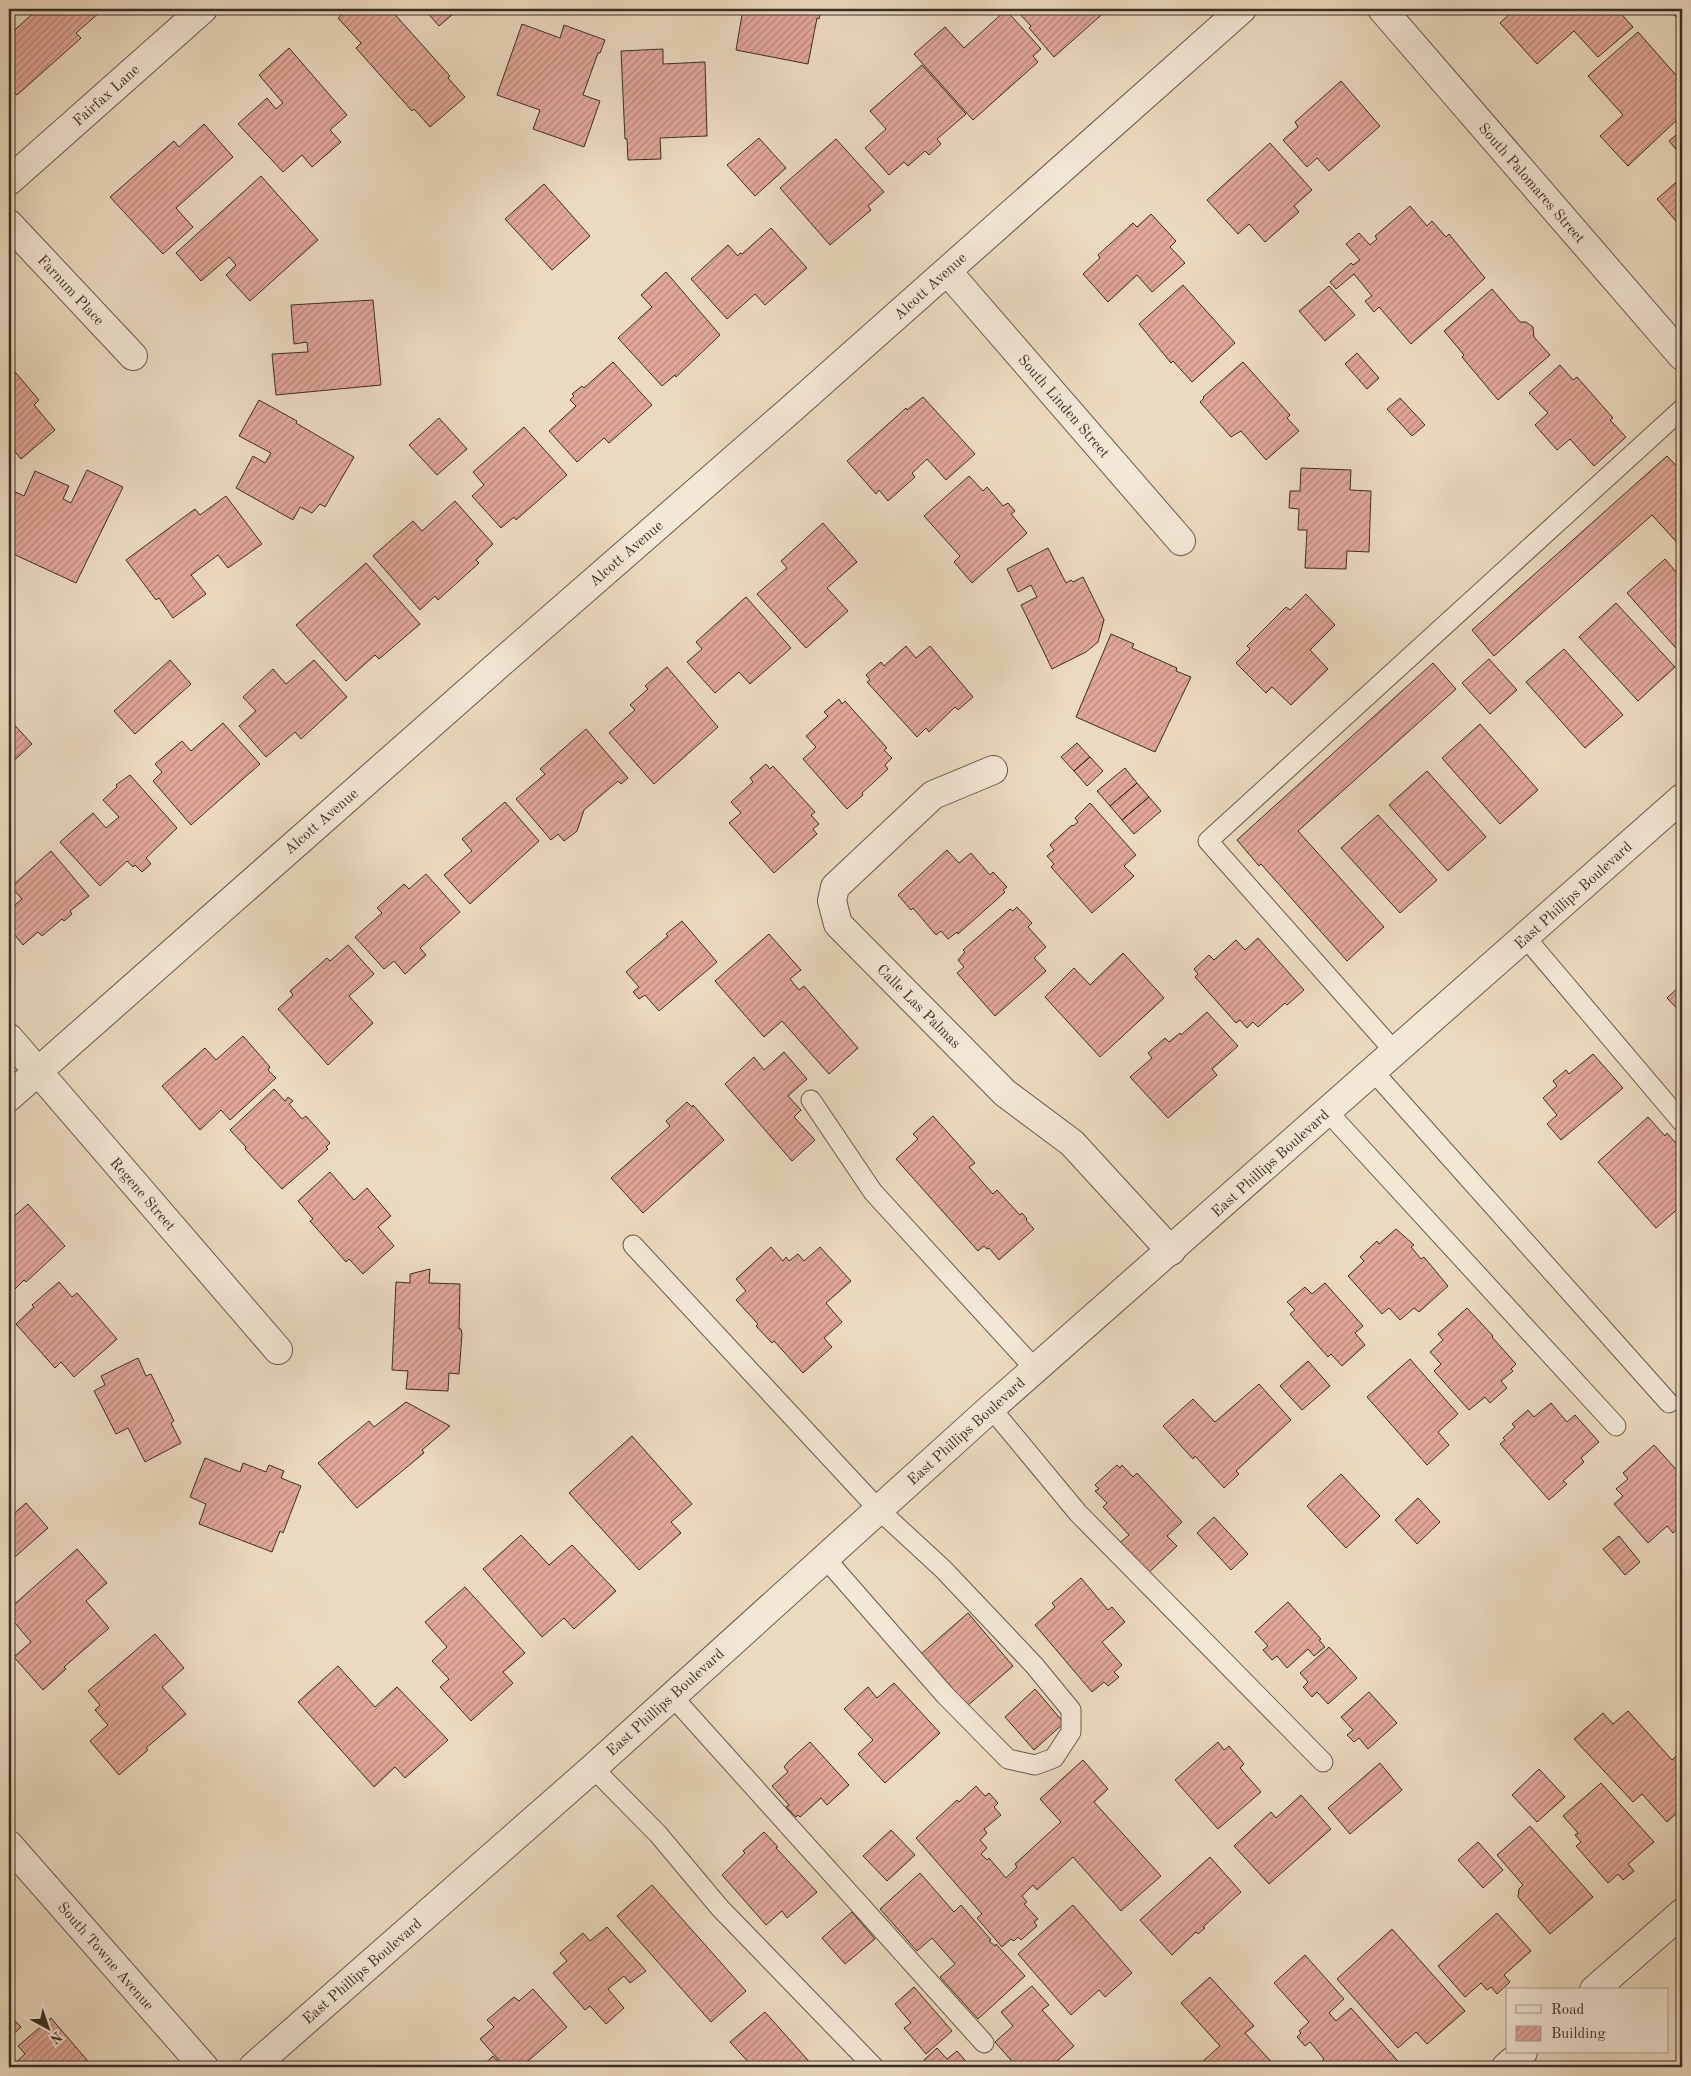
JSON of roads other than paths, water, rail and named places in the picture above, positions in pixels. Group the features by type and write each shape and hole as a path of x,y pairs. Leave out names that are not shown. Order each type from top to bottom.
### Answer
{"street":[{"name":"Fairfax Lane","path":"9,181 203,9"},
{"name":"Alcott Avenue","path":"9,1097 1242,9"},
{"name":"South Palomares Street","path":"1382,9 1682,356"},
{"name":"Farnum Place","path":"9,224 132,356"},
{"name":"South Linden Street","path":"947,271 1181,541"},
{"name":"Calle Las Palmas","path":"993,770 933,795 835,887 832,901 838,924 1005,1093 1072,1143 1171,1251"},
{"name":"East Phillips Boulevard","path":"253,2067 592,1768 991,1408 1681,800"},
{"name":"Regene Street","path":"9,1038 278,1350"},
{"name":"South Towne Avenue","path":"9,1844 204,2067"},
{"path":"1596,1988 1682,1912"},
{"path":"1506,2067 1521,2054"}],"lane":[{"path":"1395,1052 1208,841 1682,409"},
{"path":"1526,938 1682,1122"},
{"path":"1373,1071 1669,1403"},
{"path":"811,1100 873,1192 1036,1370"},
{"path":"1328,1112 1616,1426"},
{"path":"632,1245 879,1510 943,1568 1034,1665 1071,1710 1071,1732 1054,1758 1035,1765 1008,1759 945,1695 825,1558"},
{"path":"991,1408 1078,1513 1323,1762"},
{"path":"672,1696 984,2043"},
{"path":"592,1768 658,1834 720,1908 874,2067"}]}
